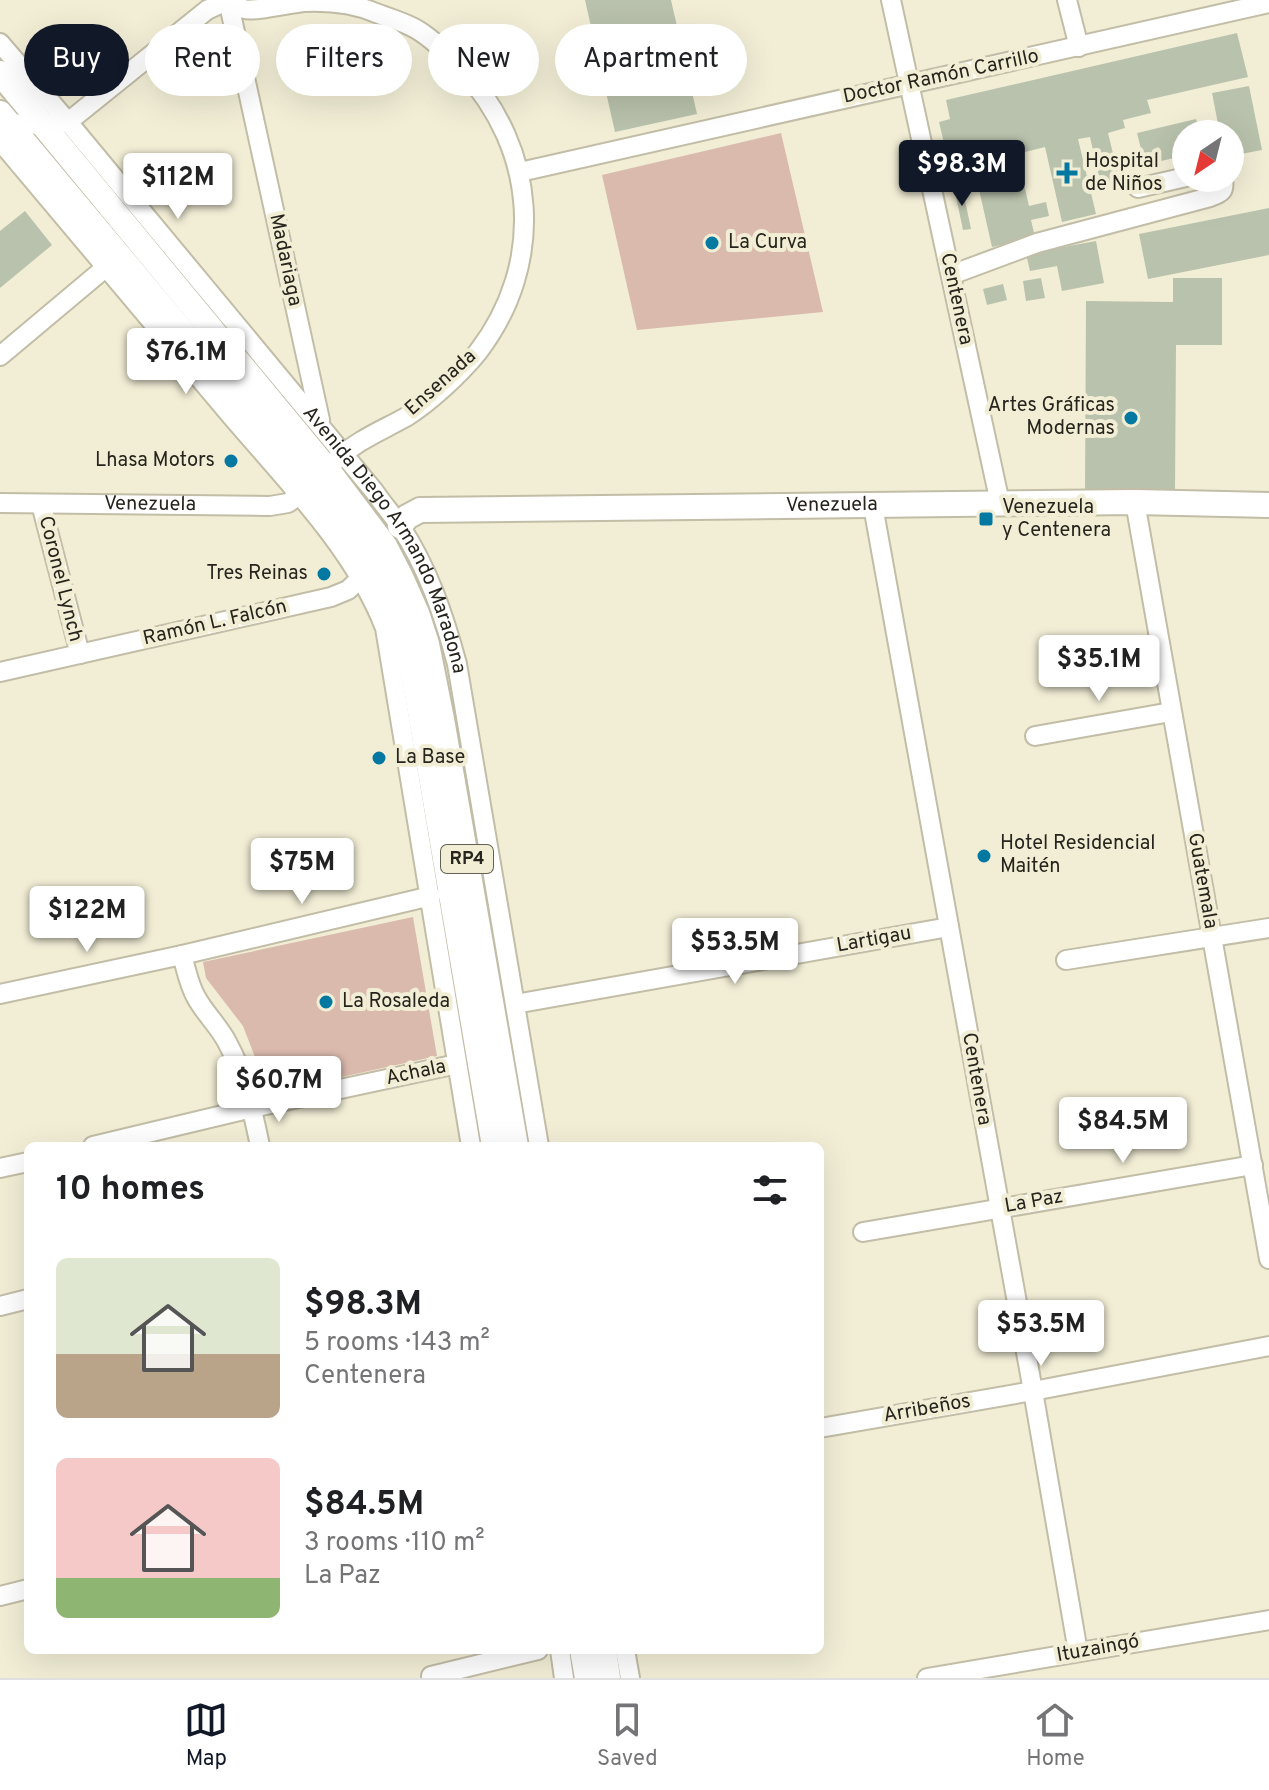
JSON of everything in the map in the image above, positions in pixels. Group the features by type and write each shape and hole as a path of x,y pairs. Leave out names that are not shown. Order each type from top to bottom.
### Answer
{"main road":[{"name":"Avenida Diego Armando Maradona","path":"0,73 320,476 380,554 417,613 427,644 442,719 515,1142"},
{"name":"Avenida Diego Armando Maradona","path":"2,126 320,476"},
{"name":"Venezuela","path":"380,554 407,517 420,510 1135,502 1269,505"},
{"name":"Avenida Diego Armando Maradona","path":"380,554 386,586 403,626 413,671 493,1142"},
{"path":"583,1654 587,1678"},
{"path":"605,1654 608,1678"}],"street":[{"path":"2,126 68,122 207,10 228,0"},
{"name":"Ensenada","path":"228,0 245,9 307,1 346,4 373,11 415,29 446,52 476,84 498,116 520,172 525,221 522,253 513,289 496,326 476,353 426,402 407,416 367,436 320,476"},
{"name":"Madariaga","path":"228,0 321,427"},
{"name":"Centenera","path":"891,0 1000,503"},
{"path":"1067,0 1079,47"},
{"name":"Doctor Ramón Carrillo","path":"520,172 1079,47 1240,4 1269,3"},
{"name":"Avenida Diego Armando Maradona","path":"0,43 321,427 320,476"},
{"name":"Avenida Diego Armando Maradona","path":"2,126 105,268 320,476 380,554 428,578 457,664 538,1142"},
{"path":"1138,188 1172,180"},
{"path":"951,275 1037,243 1221,192"},
{"path":"0,356 105,268"},
{"name":"Venezuela","path":"0,503 270,506 288,503 320,476"},
{"name":"Guatemala","path":"1135,502 1269,1259"},
{"name":"Coronel Lynch","path":"41,504 80,654"},
{"name":"Centenera","path":"873,506 1078,1652"},
{"name":"Avenida Diego Armando Maradona","path":"380,554 377,606 385,628 470,1142"},
{"name":"Ramón L. Falcón","path":"0,672 331,597 348,590 380,554"},
{"path":"1035,736 1171,712"},
{"path":"0,994 431,896"},
{"name":"Lartigau","path":"515,1004 949,927"},
{"path":"1066,960 1269,928"},
{"path":"182,955 196,999 229,1044 252,1108 259,1142"},
{"name":"Achala","path":"110,1142 457,1064"},
{"path":"0,1168 24,1163"},
{"name":"La Paz","path":"863,1232 1253,1165"},
{"path":"0,1306 24,1300"},
{"name":"Arribeños","path":"824,1427 1269,1346"},
{"path":"0,1596 24,1590"},
{"name":"Ituzaingó","path":"927,1678 1269,1620"},
{"path":"431,1676 522,1654"},
{"path":"561,1654 564,1678"},
{"path":"626,1654 630,1678"}],"shaded area":[{"name":"La Curva","path":"781,133 823,312 637,330 602,175"},
{"name":"La Rosaleda","path":"413,917 437,1056 269,1093 243,1026 206,978 203,962"}],"building":[{"path":"585,0 671,0 676,24 590,24"},
{"path":"1237,33 1248,77 1147,100 1151,113 1123,120 1125,128 1108,133 1120,182 1101,186 1090,137 1078,139 1096,214 1062,222 1045,147 1017,154 1029,206 1046,202 1049,216 1031,220 1035,237 992,247 973,163 961,166 958,154 947,156 939,122 950,119 946,100"},
{"path":"1249,86 1262,150 1244,153 1244,120 1217,120 1212,93"},
{"path":"607,96 693,96 697,114 615,132"},
{"path":"1172,125 1172,158 1145,165 1137,133"},
{"path":"962,186 971,229 963,230 954,187"},
{"path":"1269,208 1269,255 1148,279 1139,234"},
{"path":"25,211 52,245 0,288 0,231"},
{"path":"1096,241 1104,283 1062,291 1057,266 1030,271 1026,254"},
{"path":"1041,278 1045,298 1026,301 1023,281"},
{"name":"Artes Gráficas Modernas","path":"1173,278 1222,278 1222,345 1176,345 1175,492 1085,491 1086,301 1173,302"},
{"path":"1003,284 1007,300 987,305 983,289"}],"place":[{"name":"Hospital de Niños","path":"1067,173"},
{"name":"La Curva","path":"712,243"},
{"name":"Artes Gráficas Modernas","path":"1131,418"},
{"name":"Lhasa Motors","path":"231,461"},
{"name":"Venezuela y Centenera","path":"986,519"},
{"name":"Tres Reinas","path":"324,574"},
{"name":"La Base","path":"379,758"},
{"name":"Hotel Residencial Maitén","path":"984,856"},
{"name":"La Rosaleda","path":"326,1002"}]}
